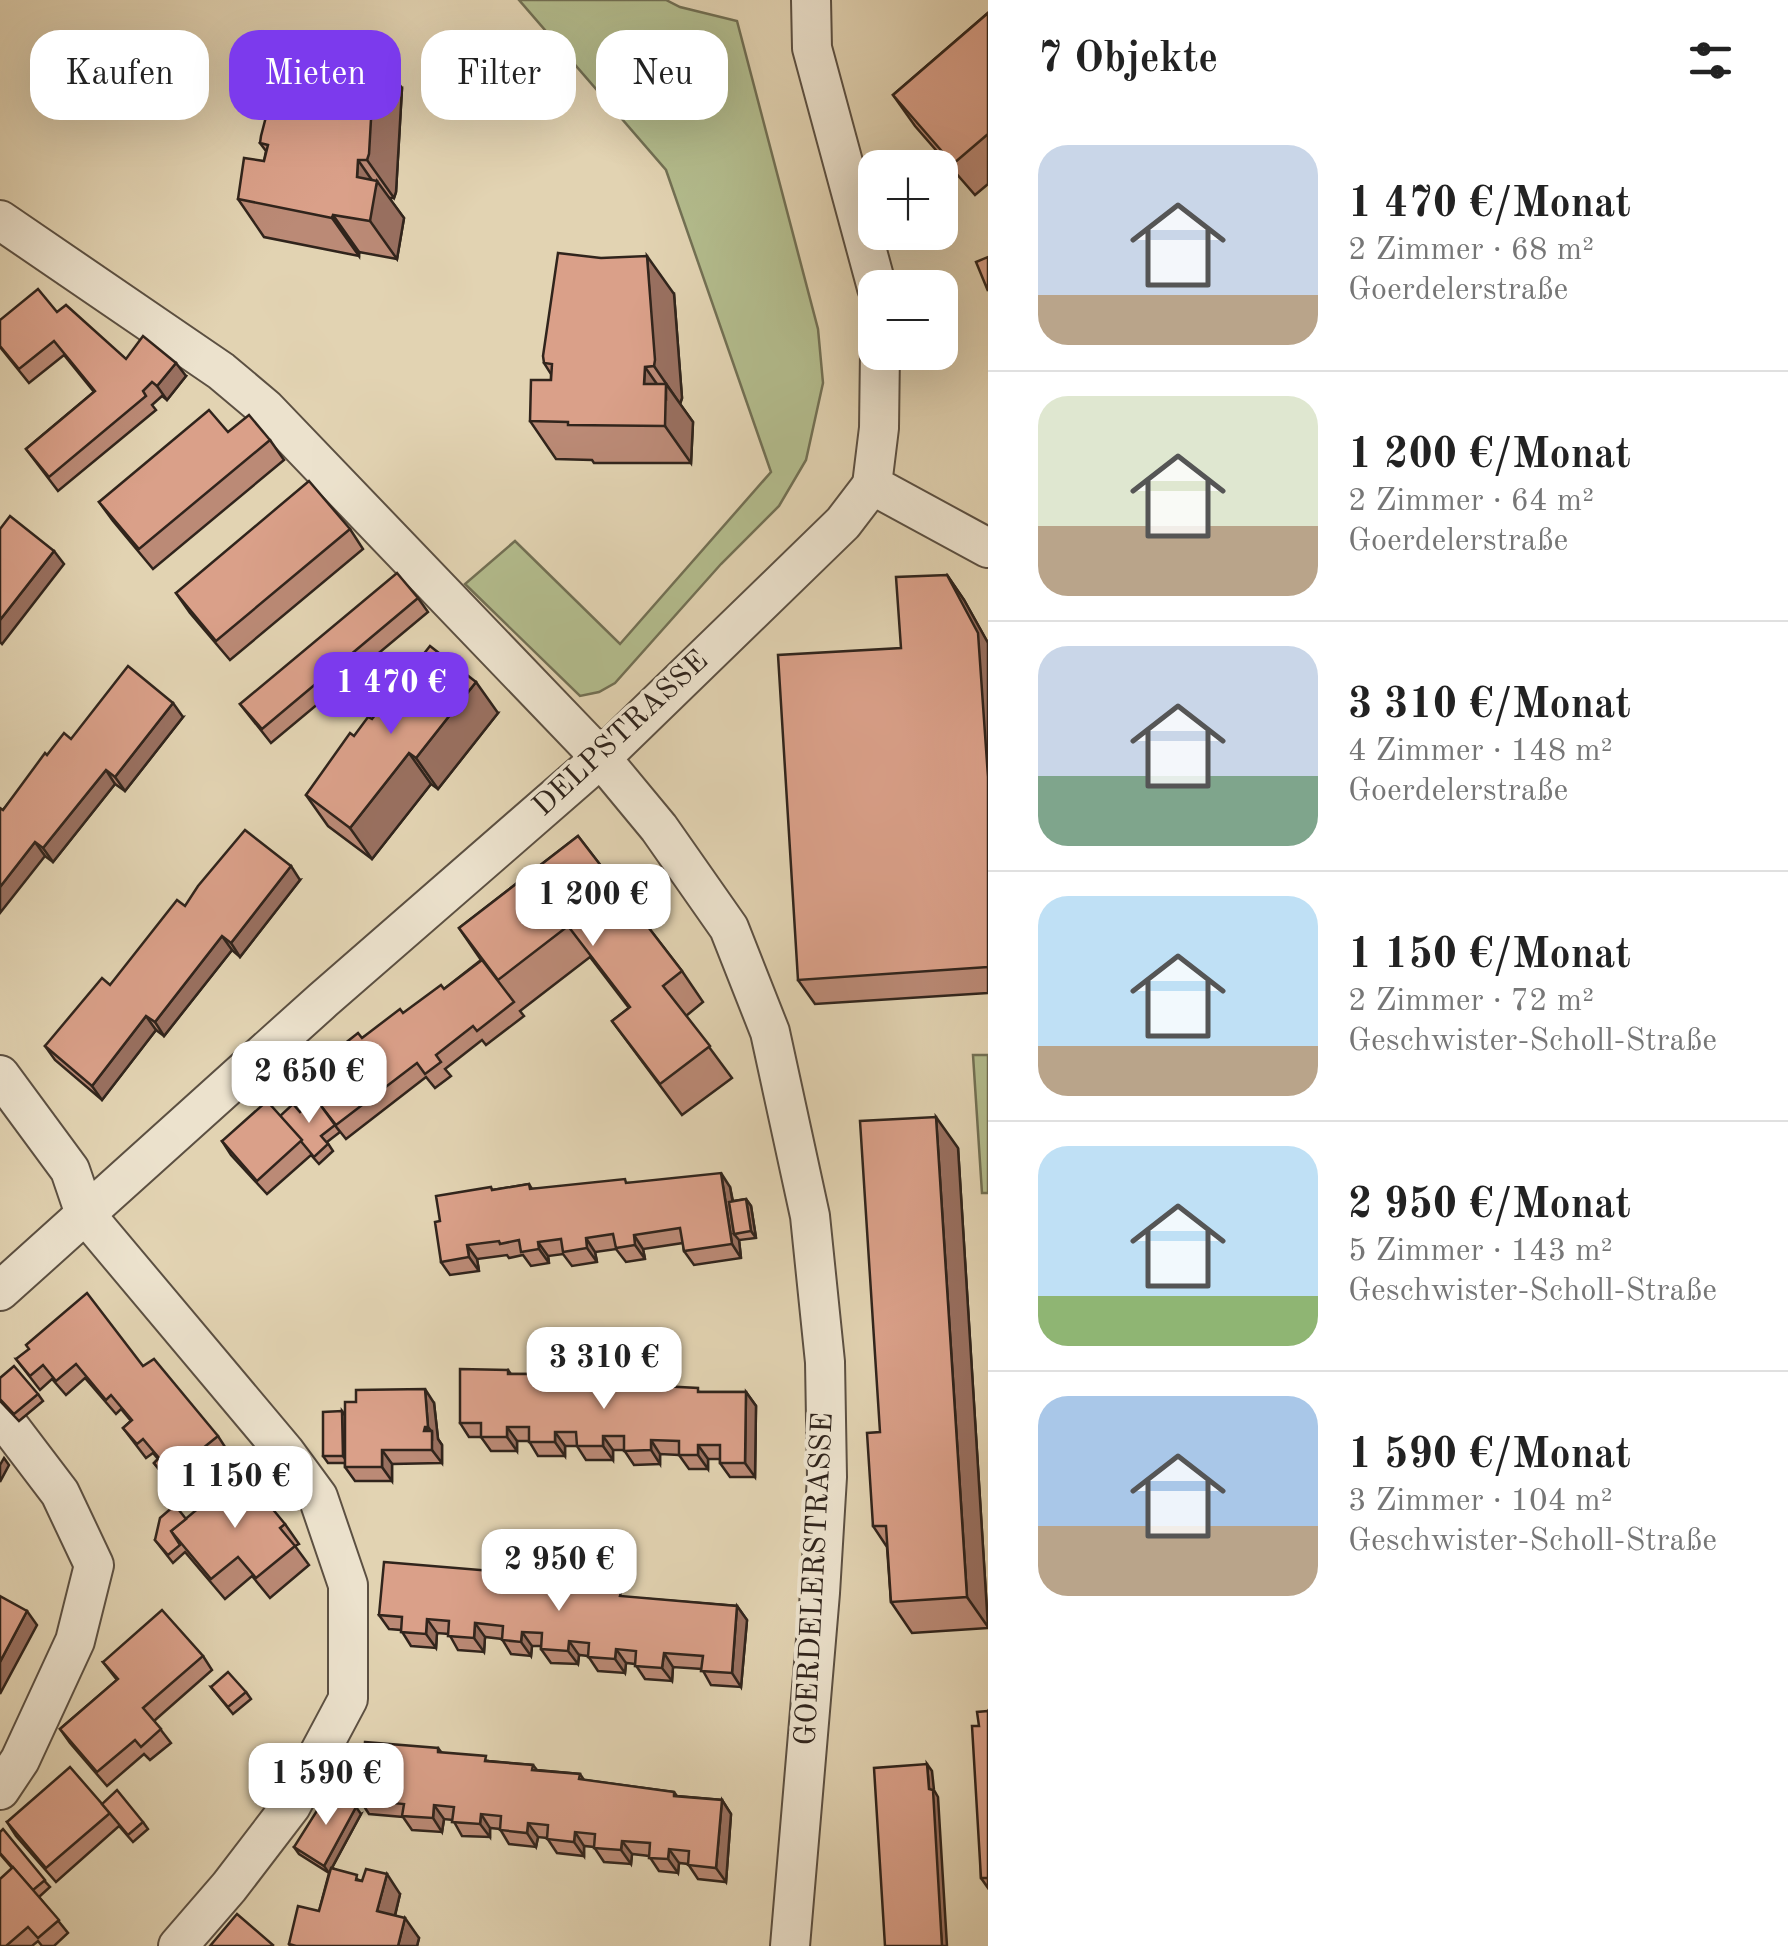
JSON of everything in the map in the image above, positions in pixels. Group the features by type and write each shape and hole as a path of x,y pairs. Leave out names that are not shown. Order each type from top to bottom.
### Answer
{"street":[{"path":"811,0 812,48 871,270"},
{"name":"GOERDELERSTRASSE","path":"0,220 221,371 265,408 600,758 659,828 729,928 770,1032 810,1216 824,1362 827,1477 790,1946"},
{"path":"880,370 879,428 872,486 988,548"},
{"name":"DELPSTRASSE","path":"0,1291 323,1000 600,758 844,523 872,486"},
{"path":"0,1075 70,1170 86,1214 273,1437 318,1497 348,1585 348,1699 291,1806 178,1946"},
{"path":"0,1414 60,1493 94,1564 75,1641 20,1760 0,1790"}],"green space":[{"path":"519,0 666,0 737,21 818,329 823,383 806,460 779,506 721,564 615,683 580,696 465,584 515,541 620,644 771,472 666,170 623,120 728,120 728,30 596,30 596,89 576,66 576,30 545,30"},
{"path":"973,1055 988,1055 988,1193 982,1193"}],"building":[{"path":"988,13 988,134 958,160 958,150 941,150 893,95"},
{"path":"265,120 371,120 369,154 367,160 358,160 357,177 377,181 370,221 333,215 332,218 238,199 244,158 264,161 268,145 260,143"},
{"path":"558,253 601,258 647,256 655,360 654,366 645,367 644,384 666,384 665,426 530,421 531,380 551,380 552,364 544,363 543,356"},
{"path":"988,257 988,291 976,262"},
{"path":"38,289 57,312 66,305 126,359 143,336 176,363 157,386 152,382 143,391 146,396 49,477 26,449 95,391 54,341 19,369 0,346 0,320"},
{"path":"209,410 228,432 249,415 270,440 139,549 99,502"},
{"path":"309,481 350,529 216,641 176,593"},
{"path":"10,516 54,551 0,620 0,529"},
{"path":"397,573 418,598 262,729 240,704"},
{"path":"947,575 978,633 988,777 988,967 798,980 778,655 901,648 896,577"},
{"path":"430,646 476,682 416,758 409,753 350,828 306,795 350,733 354,736 368,717 372,719"},
{"path":"128,666 173,703 115,777 106,770 43,848 35,842 0,887 0,808 3,810 64,733 71,739"},
{"path":"245,830 291,866 231,943 222,936 155,1022 146,1016 92,1086 45,1046 102,978 110,985 177,900 185,906"},
{"path":"578,836 682,971 663,986 710,1046 660,1084 612,1021 630,1007 568,926 498,980 459,928"},
{"path":"482,960 514,1002 477,1031 473,1026 436,1055 441,1062 425,1074 417,1063 336,1125 300,1079 358,1033 362,1038 400,1009 403,1013 441,985 444,989"},
{"path":"316,1099 335,1125 321,1136 328,1144 314,1157 280,1116 293,1104 300,1112"},
{"path":"267,1101 302,1140 257,1181 222,1141"},
{"path":"936,1117 967,1597 891,1602 886,1526 873,1526 867,1433 880,1432 860,1121"},
{"path":"721,1173 732,1244 684,1251 680,1228 634,1235 635,1245 616,1248 613,1234 586,1238 587,1248 563,1252 561,1239 538,1242 539,1249 521,1252 519,1240 467,1245 469,1257 441,1262 436,1196 491,1187 492,1190 529,1184 530,1189"},
{"path":"746,1199 751,1231 734,1234 729,1202"},
{"path":"87,1293 143,1366 154,1359 218,1436 166,1478 154,1463 159,1458 143,1439 137,1444 123,1428 132,1420 111,1395 106,1400 76,1364 56,1381 43,1365 30,1376 16,1359 29,1349 26,1345"},
{"path":"14,1366 38,1394 14,1414 0,1399 0,1378"},
{"path":"460,1369 555,1374 555,1378 603,1378 603,1383 698,1388 698,1392 746,1392 745,1463 720,1463 720,1445 698,1445 698,1455 679,1455 679,1441 651,1440 651,1450 624,1451 624,1436 603,1436 603,1446 577,1446 576,1432 555,1432 555,1442 529,1442 529,1427 507,1427 507,1437 481,1437 481,1423 460,1423"},
{"path":"425,1389 428,1427 424,1431 432,1431 432,1450 382,1450 382,1467 345,1467 345,1402 356,1402 356,1390"},
{"path":"342,1411 343,1456 323,1456 323,1412"},
{"path":"242,1472 285,1524 280,1528 295,1546 256,1578 238,1557 211,1579 171,1531"},
{"path":"175,1505 186,1519 171,1531 180,1545 168,1555 155,1540 160,1518"},
{"path":"384,1562 527,1574 526,1578 574,1582 574,1588 621,1592 620,1596 737,1606 732,1673 701,1671 703,1656 664,1653 662,1668 635,1666 636,1651 616,1649 615,1659 588,1657 589,1643 569,1641 568,1651 541,1649 542,1633 522,1632 521,1642 502,1640 503,1626 475,1623 474,1638 448,1636 449,1621 427,1619 426,1634 401,1632 402,1617 379,1615"},
{"path":"0,1596 27,1611 0,1662"},
{"path":"162,1610 203,1656 143,1708 161,1729 141,1747 135,1740 97,1772 60,1729 118,1679 103,1662"},
{"path":"228,1672 246,1692 228,1707 211,1687"},
{"path":"988,1711 988,1878 981,1878 972,1726 979,1726 977,1712"},
{"path":"365,1742 438,1748 438,1752 486,1756 485,1761 533,1765 532,1770 580,1774 579,1779 674,1792 674,1796 722,1800 716,1868 688,1865 689,1851 669,1849 668,1859 649,1858 650,1843 622,1841 621,1850 594,1848 595,1834 575,1832 574,1842 547,1839 548,1825 528,1823 527,1833 500,1830 501,1816 481,1814 480,1824 452,1822 454,1807 434,1805 433,1818 402,1816 404,1804 360,1800"},
{"path":"927,1764 929,1789 933,1790 942,1946 885,1946 874,1768"},
{"path":"70,1767 110,1813 46,1868 7,1822"},
{"path":"117,1790 143,1822 128,1835 102,1804"},
{"path":"330,1790 356,1807 324,1866 294,1847"},
{"path":"3,1829 45,1880 33,1890 0,1853"},
{"path":"13,1867 59,1920 38,1938 28,1927 6,1946 0,1946 0,1879"},
{"path":"331,1868 357,1875 356,1880 362,1881 366,1869 387,1874 377,1911 405,1918 398,1946 289,1944 298,1906 319,1911"},
{"path":"237,1914 273,1945 210,1946"}]}
